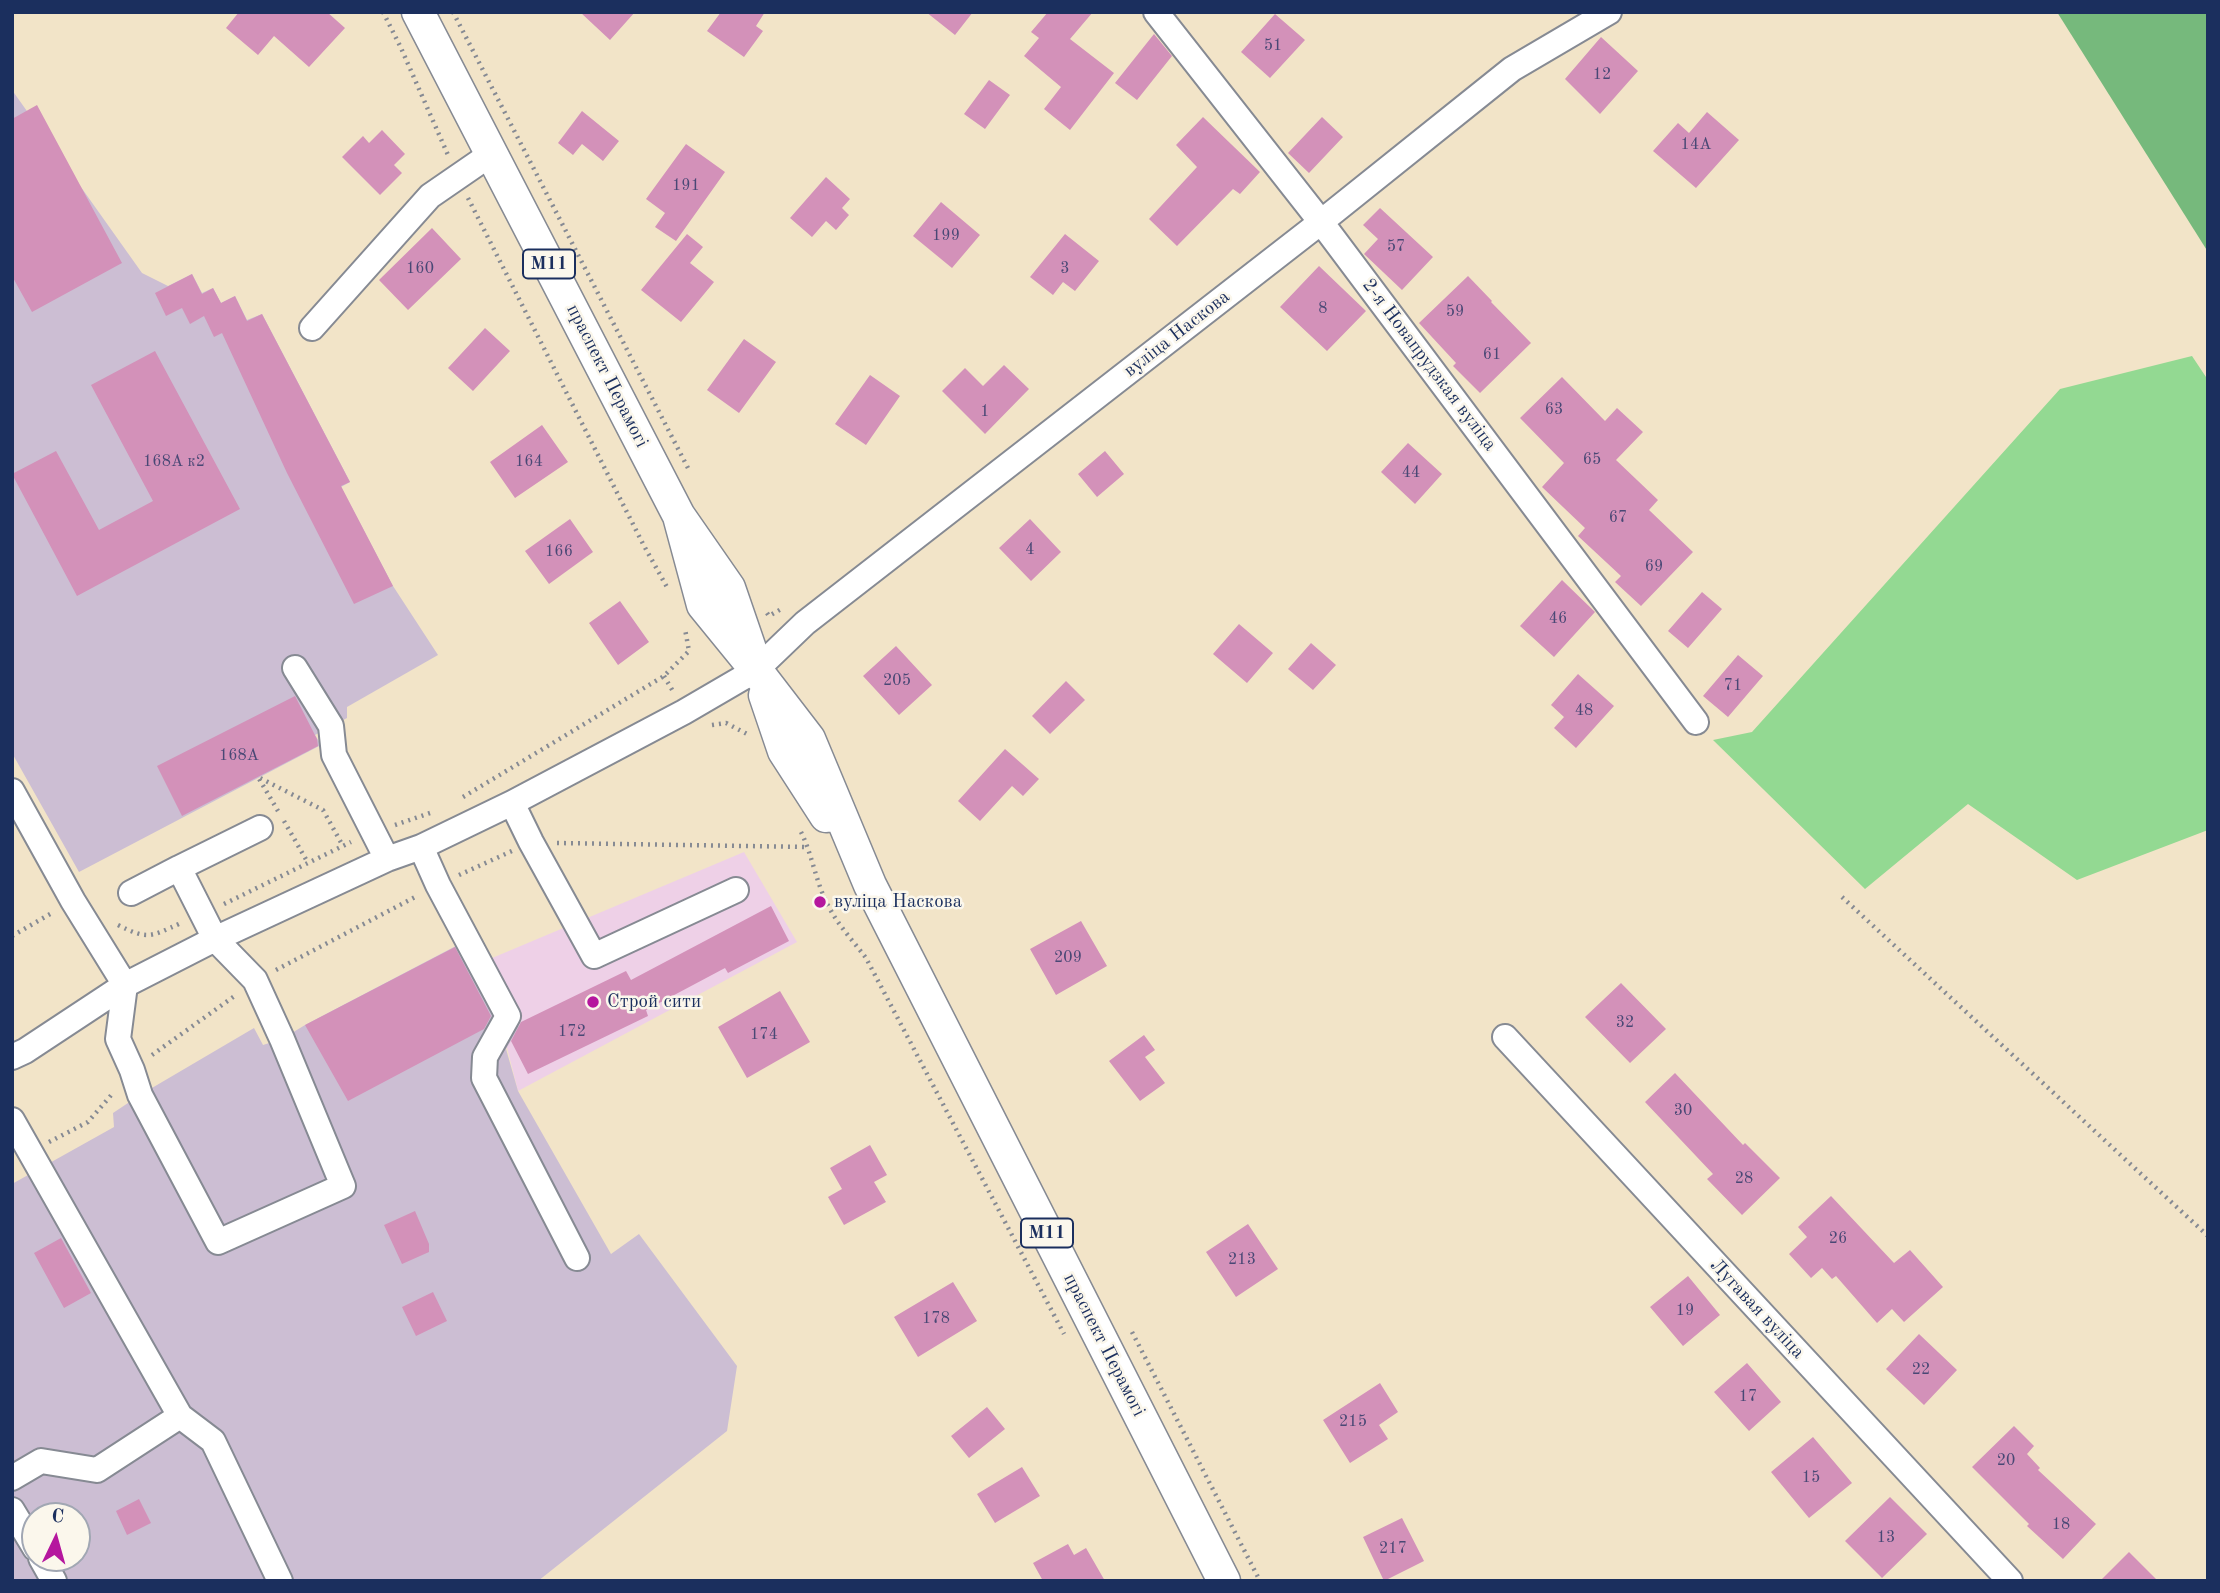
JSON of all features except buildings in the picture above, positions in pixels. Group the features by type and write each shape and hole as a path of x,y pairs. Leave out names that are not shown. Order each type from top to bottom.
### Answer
{"main road":[{"name":"праспект Перамогі","path":"418,12 679,516 729,587 756,670"},
{"name":"праспект Перамогі","path":"679,516 703,605 809,739 870,885 1224,1581"}],"street":[{"name":"2-я Новапрудзкая вуліца","path":"1156,12 1321,222 1696,722"},
{"name":"вуліца Наскова","path":"12,1057 125,985 215,939 387,859 421,847 512,803 684,712 756,670 805,623 1321,222 1511,69 1609,12"},
{"path":"312,328 430,196 491,153"},
{"path":"295,668 331,726 334,755 387,859"},
{"path":"12,791 73,901 125,985 118,1039 140,1095 218,1242 343,1186 255,981 215,939 179,868"},
{"path":"512,803 594,956 736,890"},
{"path":"131,893 260,828"},
{"path":"421,847 438,885 508,1016 485,1057 484,1078 576,1258"},
{"name":"Лугавая вуліца","path":"1505,1037 2010,1581"},
{"path":"12,1120 180,1416 213,1441 280,1581"},
{"path":"12,1478 41,1461 97,1470 180,1416"}],"path":[{"path":"383,12 457,178 670,593"},
{"path":"453,12 694,478"},
{"path":"454,802 664,676 689,651 684,617 703,605"},
{"path":"308,863 258,777 323,810 343,846"},
{"path":"244,894 374,832 431,813"},
{"path":"796,822 830,909 866,958 1067,1340"},
{"path":"1842,897 2208,1236"},
{"path":"31,1152 88,1122 132,1070"}],"shaded area":[{"path":"12,90 142,273 168,286 192,274 202,293 213,288 221,303 235,296 247,320 262,314 350,482 341,487 393,586 438,655 347,707 347,718 315,735 321,745 79,872 12,753"},
{"path":"744,852 797,942 518,1091 485,961"},
{"path":"473,937 519,1027 506,1049 518,1091 611,1254 639,1234 737,1366 727,1431 538,1581 12,1581 12,1184 114,1127 113,1113 254,1028 263,1045 282,1039"}],"green space":[{"path":"2057,12 2208,12 2208,252"},
{"path":"2192,356 2208,380 2208,830 2077,880 1968,804 1865,889 1713,740 1752,732 2060,389"}],"place":[{"name":"вуліца Наскова","path":"820,902"},
{"name":"Строй сити","path":"593,1002"}]}
